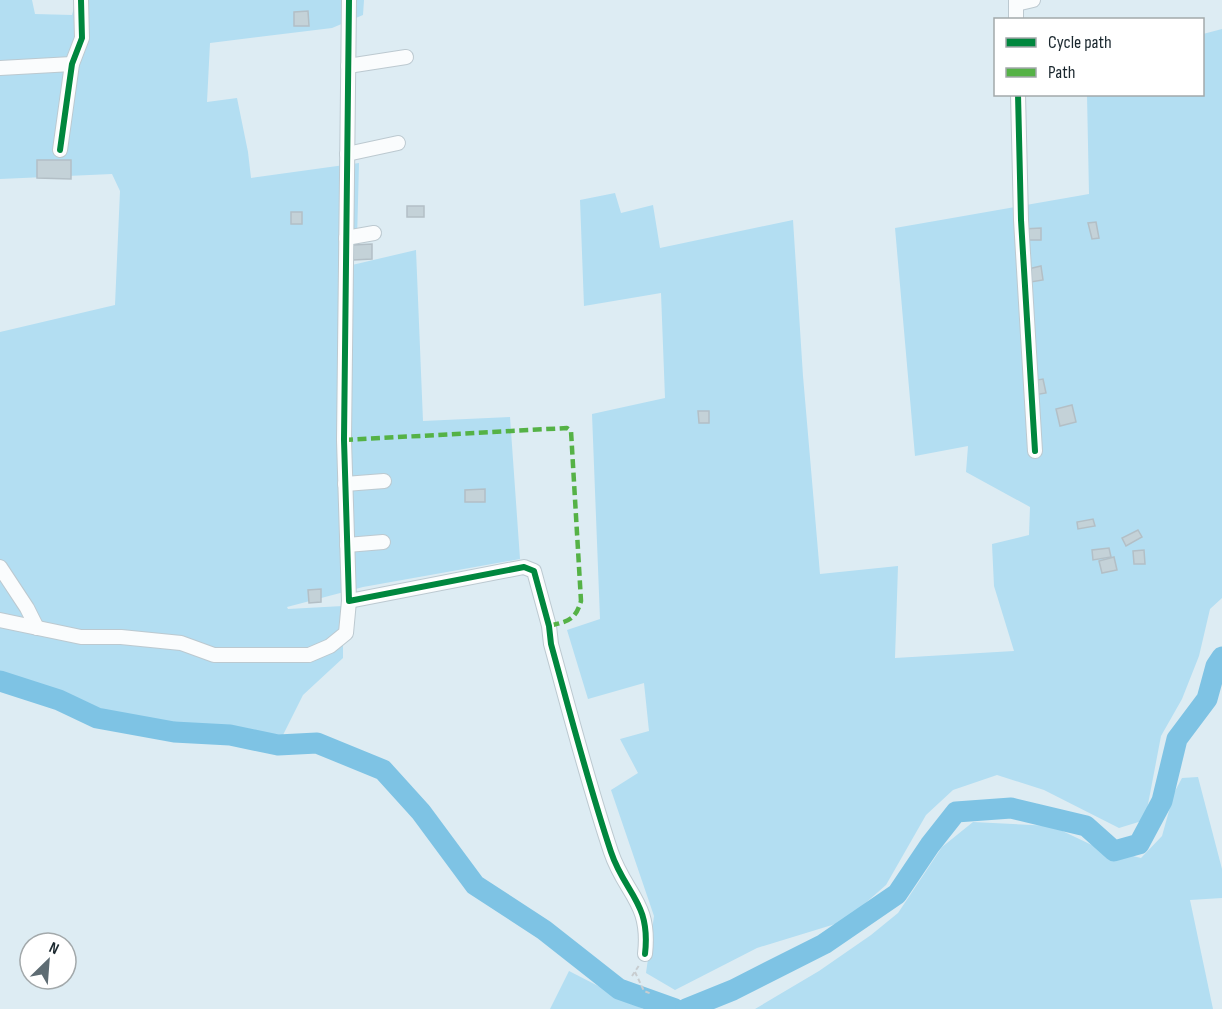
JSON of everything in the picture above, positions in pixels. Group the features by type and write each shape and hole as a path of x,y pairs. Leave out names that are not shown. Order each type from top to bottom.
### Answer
{"street":[{"path":"60,150 72,64 82,38 81,0"},
{"path":"0,620 81,637 121,637 182,643 214,655 309,655 330,646 346,633 349,601 345,484 349,0"},
{"path":"1016,18 1016,2 1033,0"},
{"path":"348,66 406,57"},
{"path":"0,68 72,64"},
{"path":"1018,96 1021,220 1035,451"},
{"path":"347,154 399,143"},
{"path":"346,238 374,233"},
{"path":"345,484 384,481"},
{"path":"347,545 383,543"},
{"path":"0,567 27,608 37,628"},
{"path":"349,601 524,567 534,571 549,627 551,644 611,855 642,910 647,933 645,954"}],"path":[{"path":"635,972 644,991 652,994"}],"shaded area":[{"path":"0,0 32,0 35,14 72,15 76,0 364,0 363,15 332,28 210,43 207,102 237,98 251,178 359,163 357,240 352,265 416,250 423,421 510,417 520,559 363,587 287,607 288,609 343,606 343,658 303,695 278,745 230,735 174,732 97,718 0,681 0,332 115,305 120,191 112,174 0,179"},
{"path":"1222,29 1222,598 1210,609 1199,656 1182,699 1161,736 1145,820 1119,828 1044,790 997,775 953,790 926,815 886,885 845,921 757,948 675,990 646,973 654,916 611,790 638,773 620,739 649,731 644,683 588,699 567,630 600,619 592,414 665,398 661,293 584,306 580,200 615,193 621,213 653,205 660,248 793,220 803,376 820,574 898,566 895,658 1014,651 994,586 992,544 1029,535 1030,507 966,472 968,446 915,456 895,228 1089,194 1087,96 1204,96 1204,34"},
{"path":"1198,777 1222,869 1222,898 1190,900 1213,1009 755,1009 819,971 898,913 942,847 973,822 1052,826 1096,847 1141,858 1162,836 1174,793 1182,778"},
{"path":"569,971 643,1009 550,1009"}],"building":[{"path":"308,11 309,26 294,26 294,12"},
{"path":"37,160 71,160 71,179 37,178"},
{"path":"407,206 424,206 424,217 407,217"},
{"path":"291,212 302,212 302,224 291,224"},
{"path":"1096,222 1099,238 1092,239 1088,223"},
{"path":"1041,228 1041,240 1024,240 1023,229"},
{"path":"372,244 372,259 353,260 352,245"},
{"path":"1041,266 1043,280 1031,282 1028,269"},
{"path":"1043,379 1046,393 1034,395 1031,381"},
{"path":"1072,405 1076,422 1060,426 1056,409"},
{"path":"698,411 709,411 709,423 699,423"},
{"path":"485,489 485,502 465,502 465,490"},
{"path":"1093,519 1095,526 1078,529 1077,522"},
{"path":"1138,530 1142,537 1126,546 1122,538"},
{"path":"1109,548 1111,557 1093,560 1092,550"},
{"path":"1144,550 1145,564 1134,564 1133,551"},
{"path":"1114,557 1117,570 1102,573 1099,561"},
{"path":"321,589 321,602 309,603 308,590"}],"waterway":[{"path":"686,1009 733,990 824,944 897,894 930,845 956,812 1011,808 1086,826 1114,851 1139,844 1162,801 1177,739 1207,699 1216,666 1222,657"},
{"path":"0,681 59,700 97,718 174,732 230,735 278,745 317,743 383,770 421,812 475,885 544,930 619,989 675,1009"}],"marked path":[{"path":"344,440 567,428 571,431 581,601 576,613 570,619 549,626"}],"cycle path":[{"path":"60,150 72,64 82,38 81,0"},
{"path":"349,0 344,440 349,601 524,567 534,571 549,626 551,644 611,852 641,910 646,936 645,954"},
{"path":"1018,96 1021,220 1035,451"}]}
